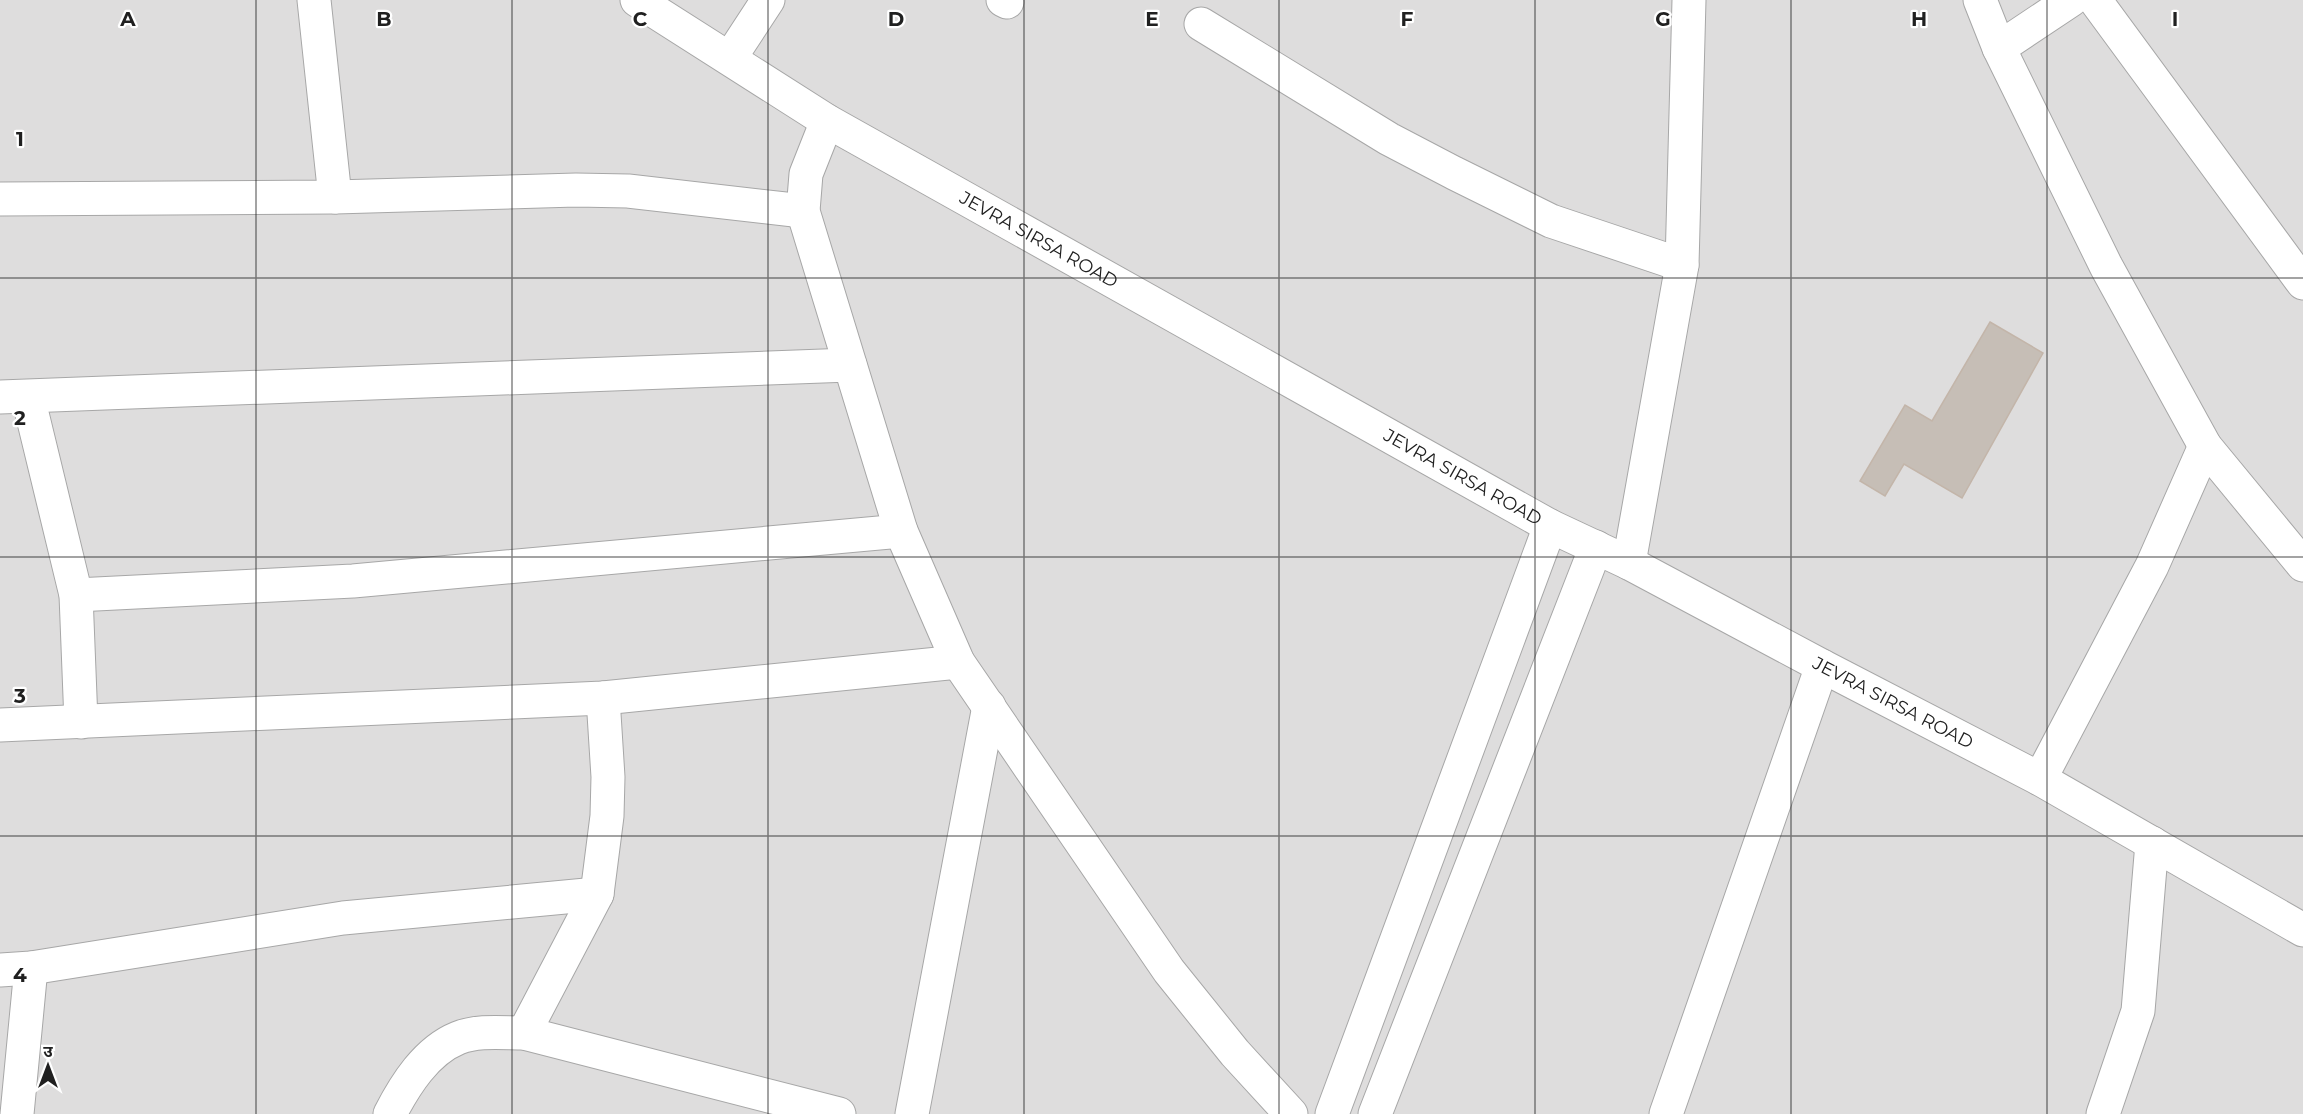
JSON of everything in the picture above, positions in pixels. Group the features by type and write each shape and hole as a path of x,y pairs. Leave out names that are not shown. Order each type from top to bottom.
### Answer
{"street":[{"path":"314,0 335,197"},
{"name":"JEVRA SIRSA ROAD","path":"637,0 827,121 1550,526 1629,563 1822,666 2040,778 2303,930"},
{"path":"730,58 768,0"},
{"path":"1629,563 1682,265 1689,0"},
{"path":"1980,0 1999,48 2106,266 2205,446 2303,565"},
{"path":"1999,48 2071,0"},
{"path":"2095,0 2303,283"},
{"path":"1201,24 1389,139 1454,173 1551,221 1682,265"},
{"path":"827,121 807,174 803,212 901,531 958,662 1168,971 1235,1053 1291,1114"},
{"path":"0,199 335,197 576,189 628,191 803,212"},
{"path":"81,722 76,595 14,397 850,365"},
{"path":"2040,778 2152,566 2205,446"},
{"path":"1332,1114 1550,526"},
{"path":"76,595 353,581 901,531"},
{"path":"1375,1114 1596,547"},
{"path":"0,725 603,698 958,662"},
{"path":"1666,1114 1822,666"},
{"path":"524,1034 597,894 608,777 603,698"},
{"path":"912,1114 989,706"},
{"path":"2103,1114 2138,1011 2152,843"},
{"path":"17,1114 16,969 343,918 597,894"},
{"path":"390,1114 405,1085 435,1052 458,1038 489,1032 524,1034 839,1114"}],"shaded area":[{"path":"0,0 2303,0 2303,1114 0,1114"}],"building":[{"path":"1990,322 2043,353 1962,498 1904,464 1885,496 1860,481 1905,405 1932,421"}]}
